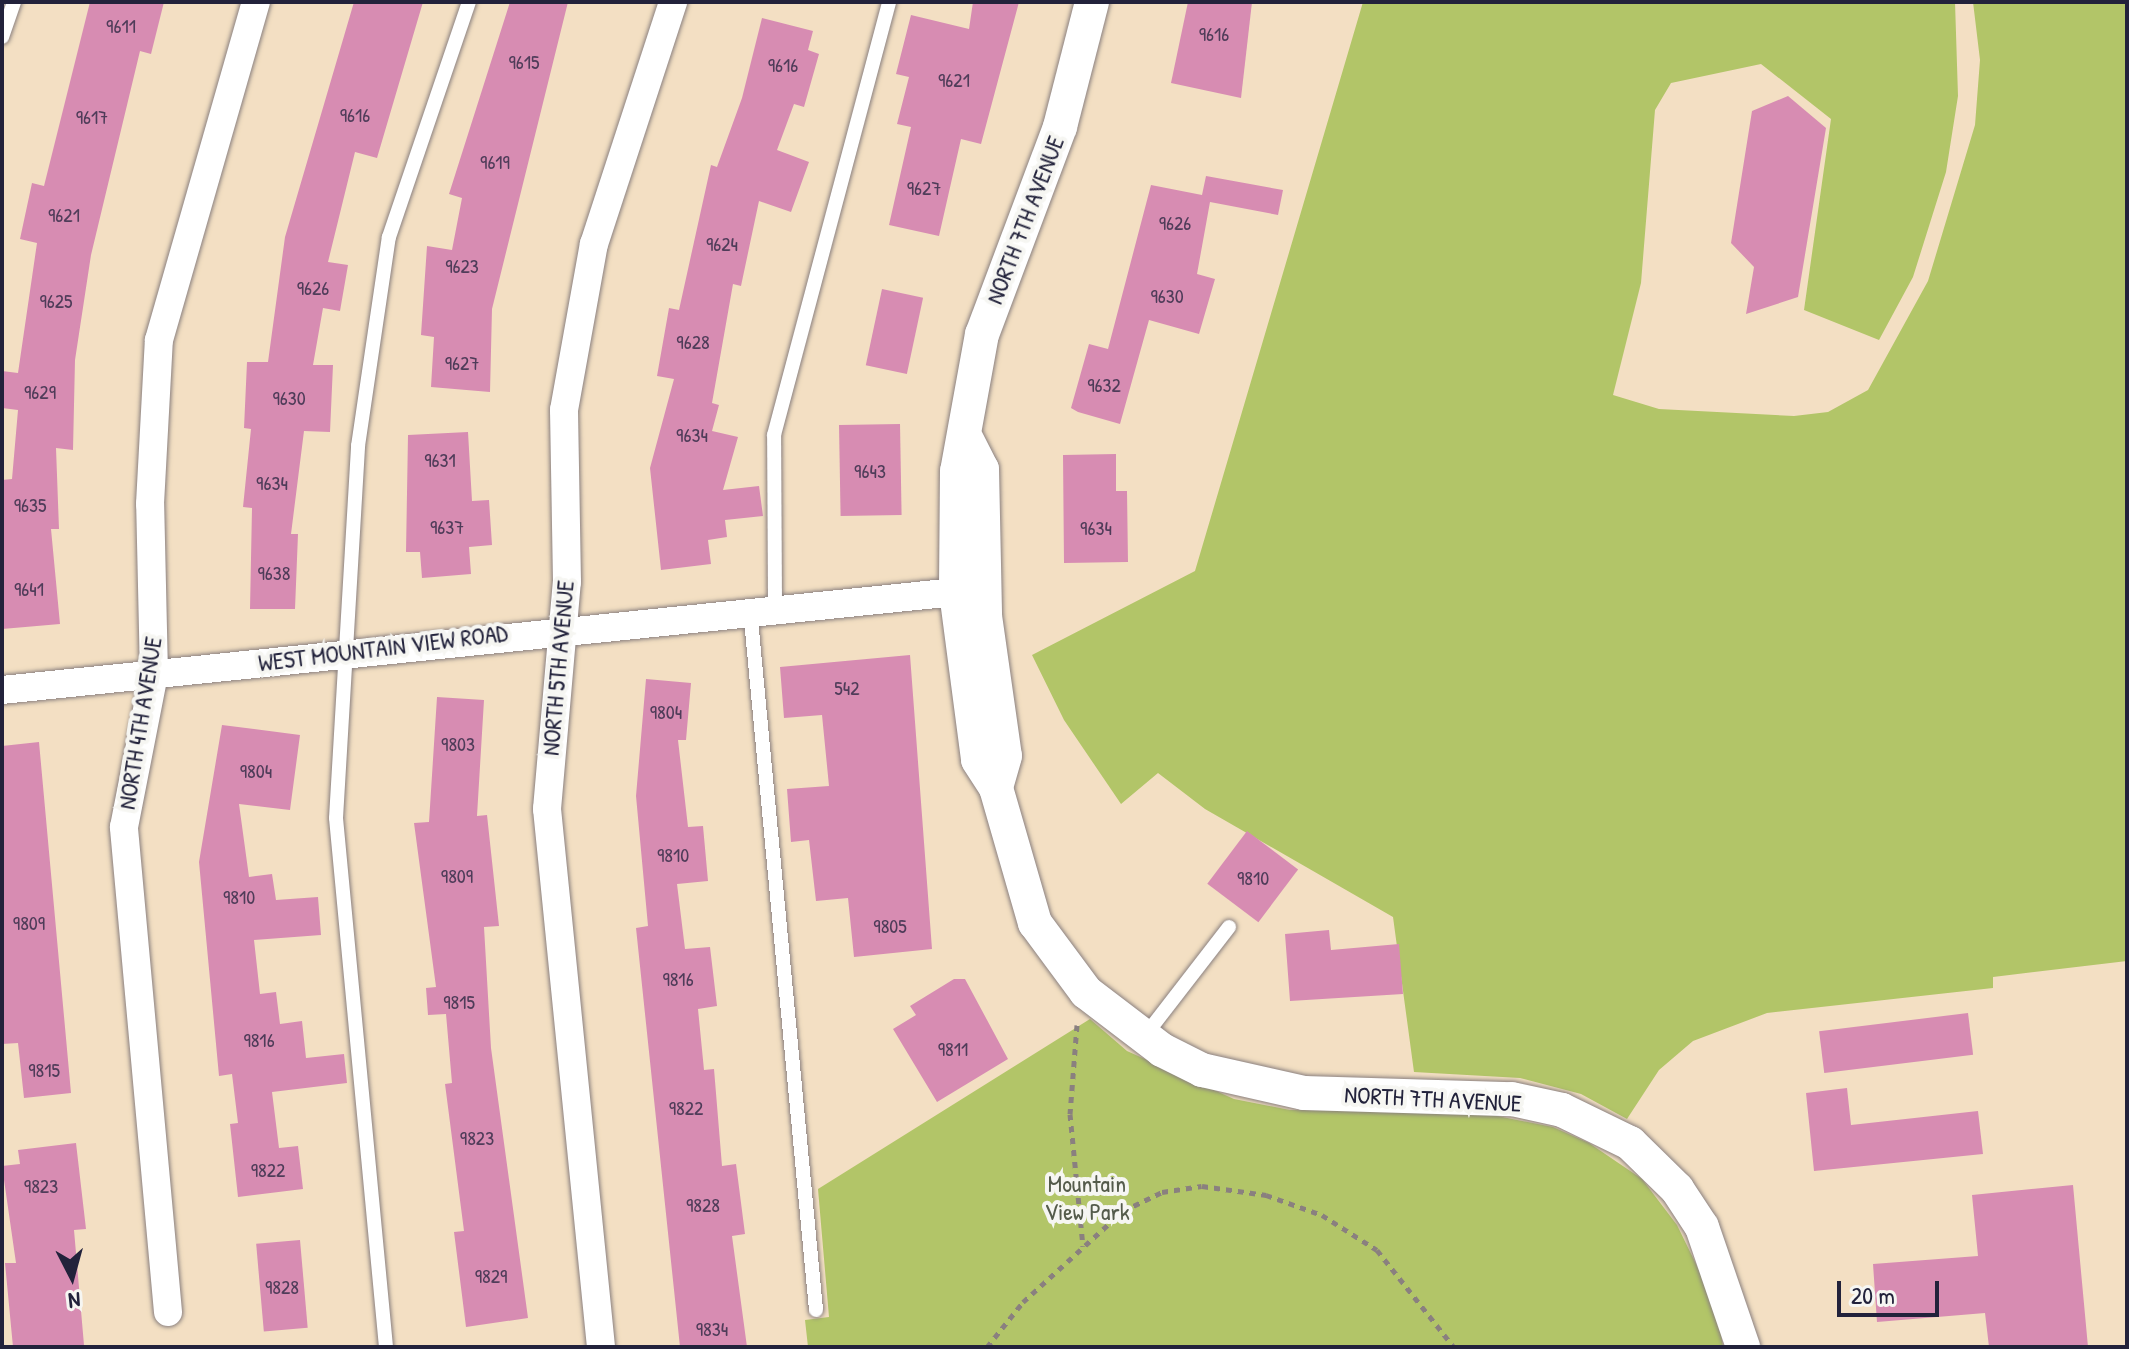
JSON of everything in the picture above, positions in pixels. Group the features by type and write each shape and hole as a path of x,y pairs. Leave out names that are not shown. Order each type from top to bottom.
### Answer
{"street":[{"name":"NORTH 4TH AVENUE","path":"168,1312 123,869 130,779 154,674 150,504 159,340 256,2"},
{"name":"NORTH 5TH AVENUE","path":"601,1347 547,809 560,628 567,582 564,410 574,326 673,2"},
{"name":"NORTH 7TH AVENUE","path":"1092,2 1060,127 982,334 967,440 982,469 970,586 1005,756 996,788 1035,923 1086,992 1144,1038 1202,1070 1263,1088 1512,1099 1601,1127 1652,1163 1693,1214 1716,1258 1743,1347"},
{"name":"WEST MOUNTAIN VIEW ROAD","path":"2,690 970,586"}],"lane":[{"path":"2,37 14,2"},
{"path":"386,1347 336,818 358,446 389,237 469,2"},
{"path":"816,1310 762,607 774,435 889,2"},
{"path":"1144,1038 1229,927"}],"path":[{"path":"1083,1247 1070,1114 1086,992"},
{"path":"987,1347 1083,1247 1123,1211 1162,1192 1202,1186 1266,1195 1322,1215 1377,1250 1454,1347"}],"green space":[{"path":"1363,2 1955,2 1958,96 1946,172 1913,277 1879,340 1804,310 1831,119 1761,64 1671,83 1655,110 1641,283 1613,395 1659,409 1794,416 1828,412 1868,390 1928,281 1975,125 1980,60 1973,2 2127,2 2127,961 1993,977 1993,988 1767,1013 1693,1041 1659,1070 1627,1119 1581,1094 1520,1078 1414,1072 1393,917 1205,809 1158,773 1121,804 1064,720 1032,655 1195,571"},
{"name":"Mountain View Park","path":"1090,1019 1127,1051 1234,1099 1290,1110 1472,1111 1553,1127 1589,1143 1642,1179 1677,1225 1717,1307 1723,1347 808,1347 805,1320 829,1317 818,1189"}],"building":[{"path":"90,2 164,2 151,54 140,51 91,255 75,360 73,450 56,448 59,529 51,529 60,624 2,629 2,480 12,479 18,410 2,408 2,371 18,373 37,243 20,239 32,183 44,186"},
{"path":"354,2 423,2 377,158 355,152 328,262 348,265 340,311 323,308 313,365 333,365 330,432 304,431 291,534 298,534 295,609 250,609 252,508 243,507 251,429 244,428 247,362 268,362 285,237"},
{"path":"510,2 568,2 492,309 490,392 431,387 434,337 421,335 427,246 452,250 462,198 449,194"},
{"path":"973,2 1019,2 981,144 961,139 939,236 889,225 911,127 897,124 909,77 896,74 911,15 969,29"},
{"path":"1188,2 1252,2 1241,98 1171,83"},
{"path":"762,18 813,31 808,50 819,54 804,107 794,104 777,150 809,162 791,212 759,201 741,286 733,284 712,403 719,405 712,431 738,437 723,490 759,486 763,516 725,520 727,537 708,540 711,564 661,570 650,468 674,379 657,376 669,308 679,310 711,165 717,167 742,98"},
{"path":"1788,96 1826,128 1798,297 1746,314 1754,267 1731,243 1752,111"},
{"path":"1206,176 1283,190 1278,215 1210,202 1197,274 1215,279 1199,334 1149,320 1120,424 1078,412 1071,408 1089,344 1108,349 1151,185 1202,195"},
{"path":"882,289 923,298 907,374 866,365"},
{"path":"900,424 902,515 841,516 839,425"},
{"path":"468,432 472,501 489,500 492,545 469,547 471,574 422,578 420,552 406,552 408,435"},
{"path":"1116,454 1116,491 1127,491 1128,562 1064,563 1063,455"},
{"path":"910,655 932,949 854,957 848,898 816,901 809,840 791,842 787,789 829,786 822,715 784,718 780,667"},
{"path":"646,679 691,683 686,740 678,740 688,827 703,826 708,881 677,884 685,949 710,947 717,1006 698,1009 704,1070 714,1069 722,1166 736,1164 745,1234 732,1236 747,1347 680,1347 636,928 648,926 636,796"},
{"path":"437,697 484,700 477,816 487,815 499,926 484,927 491,1048 528,1318 466,1327 454,1232 464,1231 445,1084 452,1083 446,1014 428,1015 426,988 436,987 414,823 429,822"},
{"path":"222,725 300,735 290,810 239,804 249,877 272,874 276,900 318,897 321,935 254,940 260,994 276,992 280,1024 302,1021 306,1058 344,1054 347,1083 272,1092 279,1148 298,1146 303,1189 238,1197 230,1124 238,1123 232,1074 219,1076 199,862"},
{"path":"39,742 71,1093 24,1098 18,1043 2,1044 2,746"},
{"path":"1247,831 1298,870 1258,922 1207,884"},
{"path":"1329,930 1331,950 1399,944 1403,994 1290,1001 1285,934"},
{"path":"954,979 965,979 1008,1059 937,1102 893,1029 916,1015 910,1006"},
{"path":"1968,1013 1973,1055 1824,1073 1819,1031"},
{"path":"1847,1088 1851,1125 1978,1111 1983,1154 1814,1171 1806,1093"},
{"path":"76,1143 86,1229 74,1230 84,1345 13,1347 5,1263 16,1263 2,1166 20,1164 18,1150"},
{"path":"2073,1185 2088,1347 1989,1347 1985,1313 1877,1322 1873,1264 1978,1256 1972,1195"},
{"path":"300,1240 308,1328 264,1331 256,1244"}]}
